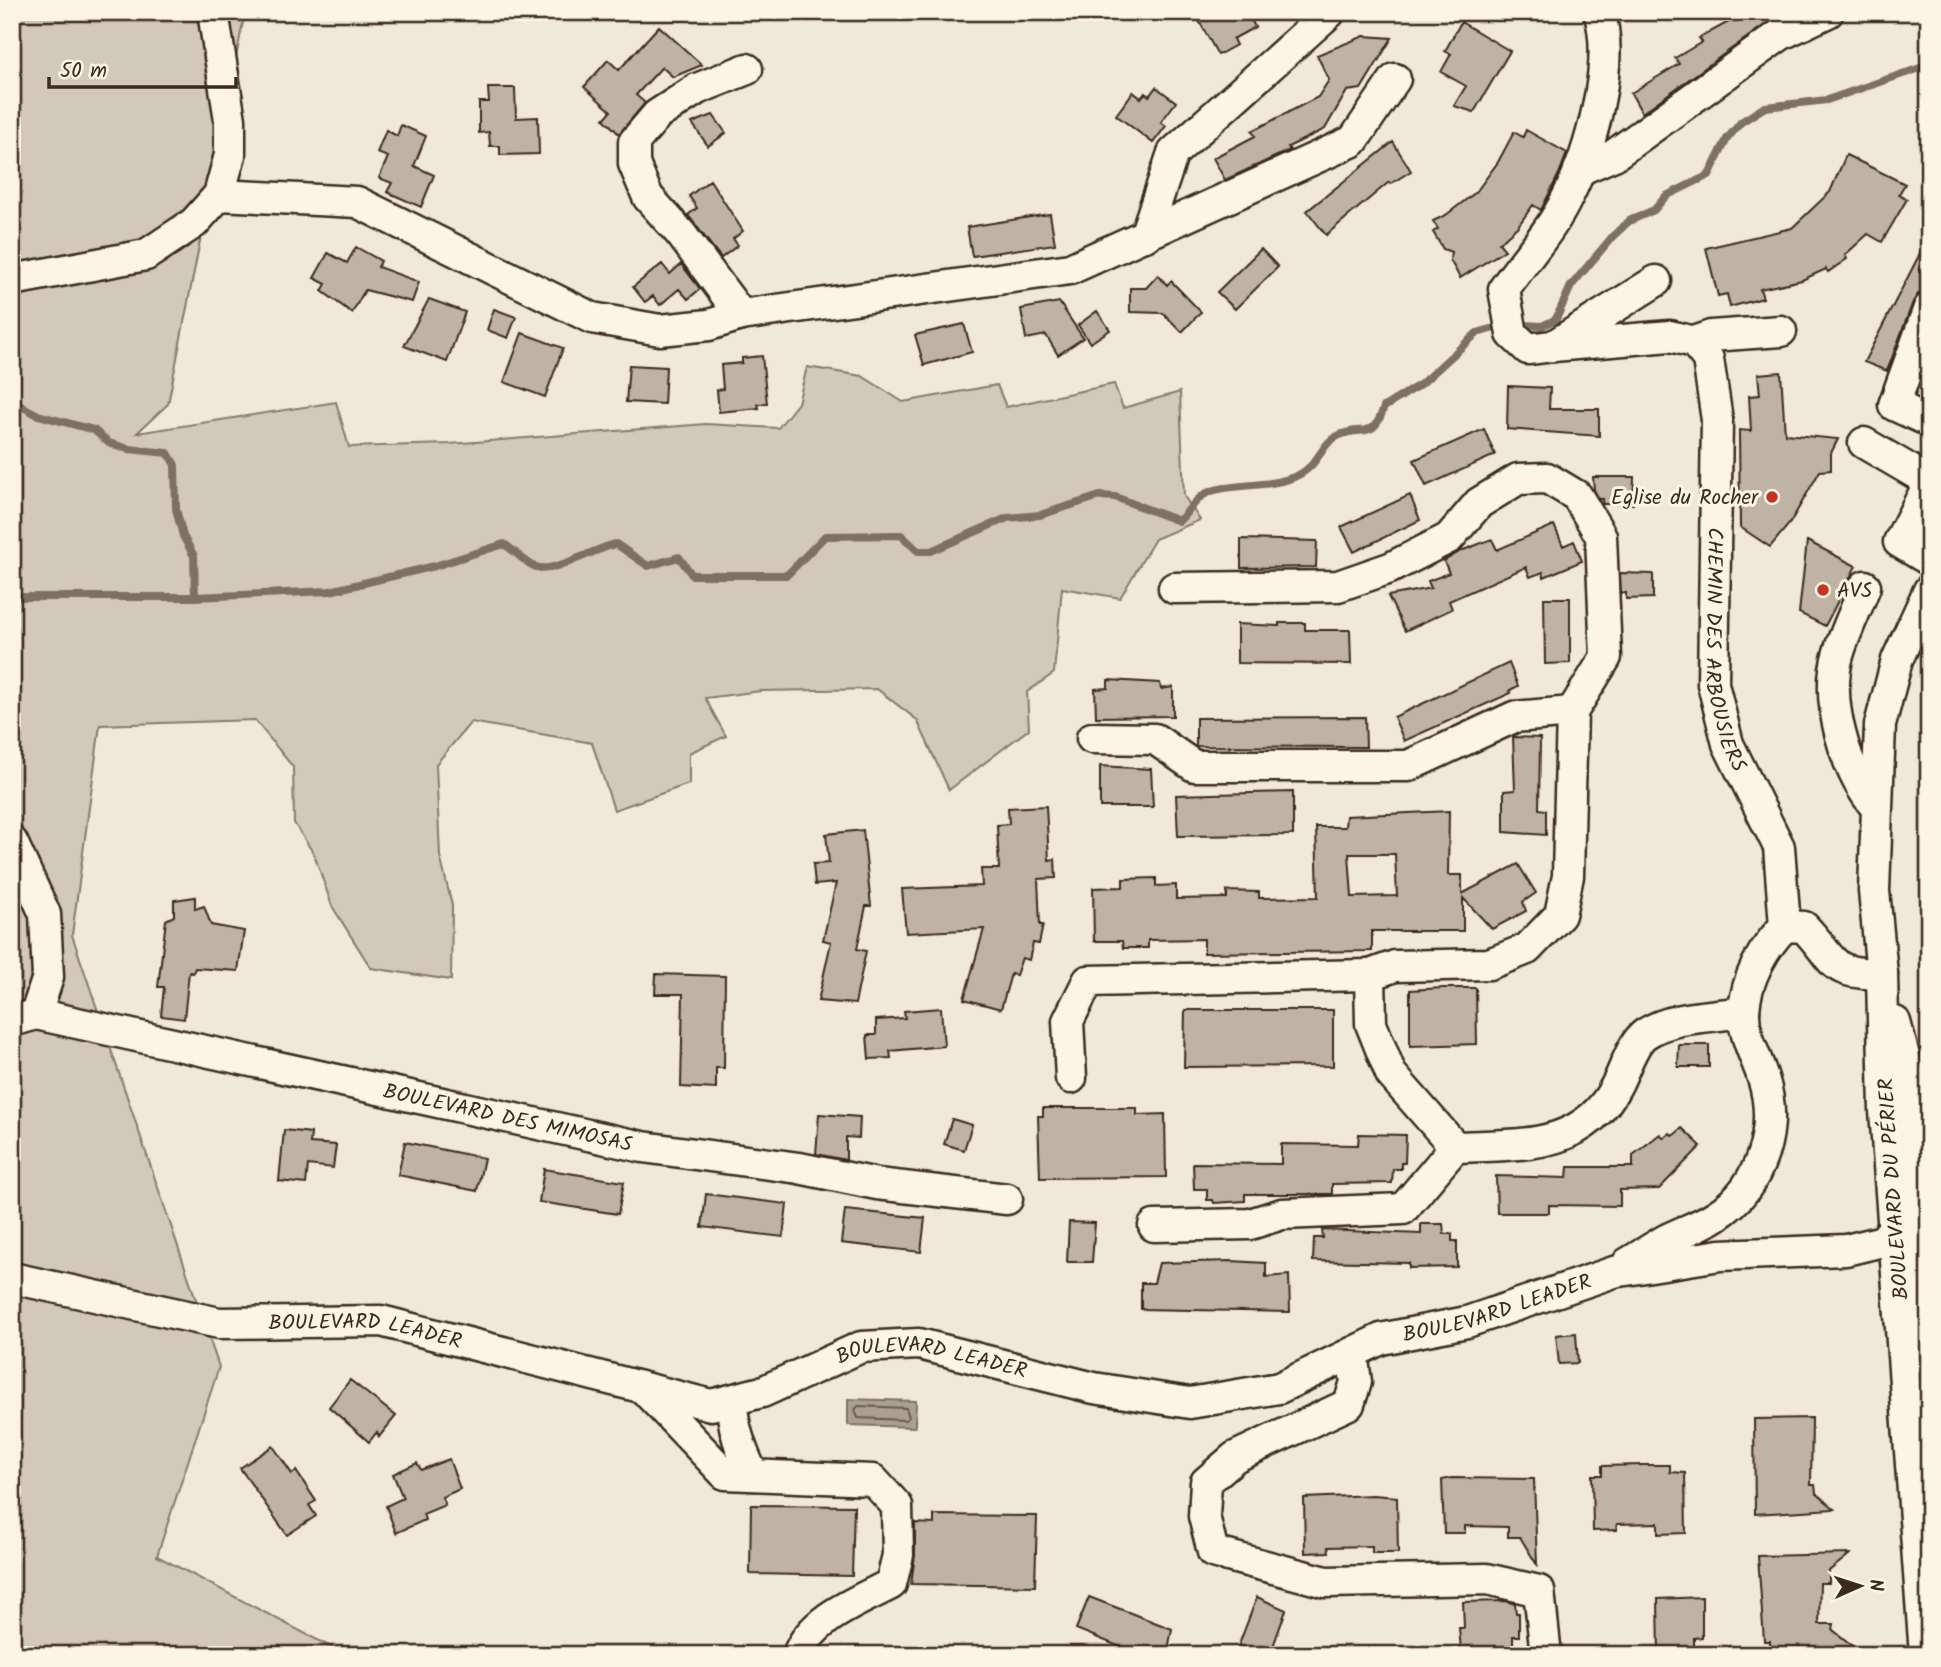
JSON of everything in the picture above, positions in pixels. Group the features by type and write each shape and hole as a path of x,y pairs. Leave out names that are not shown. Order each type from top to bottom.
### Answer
{"street":[{"path":"12,280 146,255 194,223 219,195 230,155 230,120 212,12"},
{"path":"1145,236 1173,153 1329,12"},
{"path":"1599,12 1604,26 1606,74 1579,170 1566,202 1504,289 1512,334 1528,349 1670,336 1694,342 1711,336 1781,331"},
{"path":"1579,170 1614,155 1780,35 1828,12"},
{"path":"741,315 681,234 648,197 634,164 634,142 657,115 667,108 697,89 747,69"},
{"path":"219,195 358,202 592,318 660,330 709,325 741,315 1070,269 1353,141 1395,79"},
{"path":"1553,346 1657,281"},
{"path":"1929,308 1894,405 1929,421"},
{"name":"CHEMIN DES ARBOUSIERS","path":"1694,342 1708,359 1717,420 1713,684 1728,744 1779,847 1785,926"},
{"path":"1864,443 1929,483 1899,542 1929,560"},
{"path":"1071,1078 1068,1021 1088,981 1370,975 1395,966 1489,964 1527,949 1560,915 1569,876 1572,712 1606,657 1601,536 1577,496 1547,478 1518,479 1479,503 1449,538 1390,568 1338,586 1174,589"},
{"path":"1865,586 1838,655 1834,703 1851,768 1860,787 1875,806"},
{"name":"BOULEVARD DU PÉRIER","path":"1925,1655 1885,1111 1882,974 1874,891 1880,726 1897,660 1929,590"},
{"path":"1092,738 1155,738 1194,766 1408,766 1514,717 1572,712"},
{"path":"12,842 45,914 48,977 24,1018"},
{"path":"1614,1272 1663,1242 1718,1215 1748,1184 1768,1146 1770,1115 1764,1079 1750,1046 1744,1013 1751,978 1771,940 1785,926 1804,927 1825,956 1850,974 1882,974"},
{"name":"BOULEVARD DU PÉRIER","path":"1882,974 1913,1090 1917,1164 1926,1240 1929,1360"},
{"path":"1370,975 1371,1024 1391,1074 1427,1119 1455,1147"},
{"path":"1154,1226 1250,1224 1282,1214 1404,1209 1455,1147 1556,1139 1590,1122 1612,1094 1642,1036 1667,1023 1744,1013"},
{"name":"BOULEVARD DES MIMOSAS","path":"24,1018 643,1147 799,1168 877,1184 1007,1199"},
{"path":"1846,1250 1885,1240 1895,1227 1917,1164"},
{"path":"1846,1250 1881,1261 1898,1272"},
{"name":"BOULEVARD LEADER","path":"12,1278 219,1323 381,1321 711,1405 762,1392 861,1347 919,1345 1094,1388 1190,1403 1279,1388 1381,1339 1467,1322 1614,1272 1720,1255 1846,1250"},
{"path":"1352,1353 1356,1382 1349,1404 1235,1457 1206,1482 1204,1516 1213,1552 1326,1582 1487,1579 1539,1591 1545,1646 1543,1655"},
{"path":"645,1390 725,1474 873,1480 897,1506 898,1555 891,1584 842,1610 805,1637 798,1655"},
{"path":"732,1400 732,1416 741,1451 752,1475"}],"shaded area":[{"path":"12,12 245,12 168,404 137,433 336,402 349,447 449,444 706,424 778,428 798,403 807,367 862,376 903,402 997,385 1006,407 1114,384 1123,408 1180,392 1184,496 1200,520 1155,539 1120,598 1062,588 1054,673 1027,692 1029,729 949,790 917,720 877,689 761,691 705,698 726,736 689,753 689,784 614,810 592,743 471,722 436,764 440,856 452,905 451,980 371,968 332,906 314,854 294,823 293,767 255,720 100,725 72,935 219,1367 157,1556 346,1655 12,1655"}],"water":[{"path":"848,1399 916,1401 915,1427 848,1425"}],"building":[{"path":"1194,12 1247,12 1255,27 1233,39 1236,45 1218,55"},
{"path":"1747,12 1787,12 1770,21 1642,113 1631,93 1679,64 1675,58 1702,42 1699,38"},
{"path":"1461,22 1510,51 1474,112 1454,106 1466,86 1441,72 1451,54 1445,51"},
{"path":"659,26 702,65 673,77 662,67 636,95 645,103 619,134 604,119 611,111 584,87 608,60 619,70"},
{"path":"1364,36 1392,38 1361,89 1347,91 1325,129 1288,147 1290,150 1225,180 1213,158 1255,136 1252,131 1318,97 1329,80 1317,55"},
{"path":"1156,87 1176,102 1161,122 1166,126 1153,143 1116,115 1133,92 1141,98 1145,93 1149,96"},
{"path":"488,88 515,88 516,118 538,117 539,154 500,155 500,146 490,146 489,132 479,133 479,102 489,102"},
{"path":"713,115 726,133 708,146 692,123"},
{"path":"401,125 426,136 414,166 434,175 421,207 387,192 392,183 379,178 388,157 377,153 386,130 397,136"},
{"path":"1526,130 1567,153 1559,174 1541,210 1533,205 1518,226 1499,243 1505,250 1460,278 1450,260 1451,252 1443,249 1433,232 1438,229 1433,221 1446,215 1476,192 1498,162 1514,132 1523,137"},
{"path":"1393,142 1411,171 1390,184 1389,182 1326,235 1307,211"},
{"path":"1846,155 1905,184 1899,194 1907,199 1882,242 1868,234 1845,255 1847,259 1828,272 1826,269 1802,280 1760,289 1763,298 1730,307 1727,294 1718,296 1706,248 1792,228 1830,192"},
{"path":"710,180 743,231 733,239 738,245 721,258 688,215 697,208 689,196"},
{"path":"1050,214 1055,244 972,256 967,227"},
{"path":"1929,236 1929,291 1918,294 1913,302 1887,371 1864,362"},
{"path":"356,247 381,261 378,267 419,282 412,302 365,290 352,313 322,291 326,284 314,278 328,253 347,263"},
{"path":"1261,249 1278,267 1235,309 1217,292"},
{"path":"662,264 670,274 681,264 700,289 688,299 679,289 660,305 653,296 645,302 633,287"},
{"path":"1158,275 1167,285 1171,281 1201,312 1182,332 1163,313 1130,312 1130,288 1146,288"},
{"path":"429,299 465,312 447,362 404,346"},
{"path":"1059,302 1083,338 1058,355 1046,335 1026,339 1021,309"},
{"path":"494,309 516,317 508,338 487,330"},
{"path":"1097,311 1110,330 1090,343 1078,325"},
{"path":"964,324 972,352 924,365 915,335"},
{"path":"522,333 563,348 545,397 504,382"},
{"path":"762,356 767,403 758,404 759,408 719,412 717,390 723,389 721,365 742,363 742,358"},
{"path":"629,365 666,367 664,404 626,402"},
{"name":"Eglise du Rocher","path":"1781,372 1785,434 1838,439 1831,453 1831,470 1820,471 1790,523 1770,547 1740,527 1739,430 1751,431 1749,396 1760,395 1758,374"},
{"path":"1508,386 1550,388 1549,409 1599,409 1599,436 1507,429"},
{"path":"1484,429 1495,455 1426,486 1414,460"},
{"path":"1593,477 1634,477 1633,504 1602,504 1603,499 1599,499 1594,490"},
{"path":"1410,495 1420,520 1354,552 1341,527"},
{"path":"1554,525 1563,546 1574,541 1582,561 1544,577 1543,572 1530,577 1526,567 1449,601 1452,609 1405,631 1388,596 1431,588 1428,581 1449,573 1444,561 1461,551 1492,539 1497,550"},
{"path":"1241,539 1317,541 1316,567 1241,568"},
{"name":"AVS","path":"1807,541 1856,566 1825,626 1799,613"},
{"path":"1620,573 1653,574 1653,598 1626,599 1626,593 1621,593"},
{"path":"1544,598 1570,598 1570,663 1545,664"},
{"path":"1279,623 1305,623 1305,630 1350,630 1351,664 1237,663 1237,624 1279,626"},
{"path":"1509,663 1518,686 1510,690 1511,693 1404,741 1394,717"},
{"path":"1108,680 1160,683 1161,689 1173,687 1173,716 1096,717 1095,689 1108,688"},
{"path":"1365,717 1366,747 1196,746 1196,718"},
{"path":"1513,737 1540,738 1539,809 1546,810 1546,835 1504,832 1504,791 1515,790"},
{"path":"1100,766 1151,769 1153,807 1100,807"},
{"path":"1293,792 1293,835 1178,836 1176,795"},
{"path":"1046,806 1049,860 1055,859 1056,878 1038,879 1040,925 1043,925 1039,944 1033,943 1029,960 1022,958 1016,975 1011,974 1001,1009 964,999 984,929 906,933 902,889 982,886 981,869 999,869 997,825 1009,824 1008,808"},
{"path":"1449,811 1448,875 1462,875 1462,894 1518,864 1536,893 1523,902 1526,911 1492,929 1463,898 1463,931 1372,931 1372,951 1204,953 1204,939 1148,940 1148,948 1123,948 1122,941 1094,941 1093,888 1123,887 1123,879 1156,878 1156,886 1176,885 1176,899 1227,898 1227,891 1259,892 1259,898 1318,897 1316,827 1345,827 1346,816","holes":["1349,854 1395,854 1397,896 1352,897"]},
{"path":"863,830 871,906 866,906 857,949 866,951 855,1004 818,1001 831,942 823,940 836,883 815,885 813,864 829,863 826,834"},
{"path":"195,897 195,909 204,906 211,925 244,931 238,971 195,968 193,973 189,972 184,1019 161,1016 164,987 158,987 166,920 174,916 174,900"},
{"path":"656,974 725,976 724,1068 716,1068 716,1089 681,1087 683,994 655,994"},
{"path":"1476,988 1477,1044 1410,1046 1410,990"},
{"path":"941,1008 944,1046 890,1051 891,1058 869,1059 867,1035 876,1035 876,1020 905,1018 904,1011"},
{"path":"1185,1010 1333,1010 1333,1066 1184,1067"},
{"path":"1679,1045 1709,1045 1709,1067 1678,1067"},
{"path":"1043,1108 1137,1108 1137,1115 1165,1114 1166,1177 1040,1178 1038,1116 1043,1116"},
{"path":"819,1114 860,1117 859,1138 846,1137 846,1160 816,1154"},
{"path":"952,1119 972,1125 964,1150 944,1144"},
{"path":"1682,1128 1701,1146 1659,1189 1620,1190 1620,1206 1549,1205 1549,1213 1497,1213 1496,1176 1567,1178 1568,1167 1633,1167 1633,1155 1660,1134 1664,1138 1670,1133 1673,1136"},
{"path":"284,1130 311,1133 310,1143 336,1145 333,1168 308,1165 306,1184 279,1181"},
{"path":"1359,1134 1406,1135 1405,1163 1401,1163 1401,1169 1393,1169 1392,1183 1332,1184 1332,1194 1245,1194 1245,1201 1214,1203 1213,1200 1207,1200 1207,1189 1194,1189 1193,1163 1281,1164 1281,1144 1358,1145"},
{"path":"405,1142 484,1158 477,1191 398,1175"},
{"path":"544,1169 624,1182 618,1214 539,1202"},
{"path":"706,1194 787,1204 783,1237 702,1227"},
{"path":"845,1210 925,1218 921,1252 841,1243"},
{"path":"1069,1222 1095,1223 1092,1262 1067,1262"},
{"path":"1421,1224 1443,1224 1444,1234 1452,1234 1452,1241 1457,1241 1457,1267 1409,1268 1409,1263 1313,1261 1314,1238 1323,1238 1322,1230 1421,1234"},
{"path":"1159,1263 1266,1263 1266,1277 1289,1275 1290,1312 1141,1309 1141,1283 1154,1283"},
{"path":"1576,1333 1578,1363 1559,1364 1556,1335"},
{"path":"350,1380 396,1416 379,1437 377,1432 369,1442 329,1407"},
{"path":"1812,1418 1811,1485 1815,1485 1816,1493 1835,1509 1755,1514 1754,1419"},
{"path":"273,1446 292,1474 296,1471 316,1501 309,1505 316,1516 287,1535 240,1468"},
{"path":"449,1459 460,1489 442,1497 445,1505 423,1514 425,1520 396,1533 386,1506 403,1498 393,1474 417,1463 421,1470"},
{"path":"1670,1465 1670,1472 1685,1473 1686,1533 1658,1534 1658,1523 1617,1524 1617,1530 1593,1531 1592,1475 1602,1475 1602,1466"},
{"path":"1534,1479 1537,1565 1520,1537 1508,1537 1508,1527 1465,1526 1465,1533 1444,1533 1442,1480"},
{"path":"1373,1495 1397,1497 1398,1553 1372,1553 1372,1546 1328,1547 1329,1552 1305,1553 1304,1498"},
{"path":"751,1505 854,1506 852,1576 750,1574"},
{"path":"934,1515 1037,1516 1035,1586 911,1584 915,1523 934,1524"},
{"path":"1850,1554 1829,1571 1829,1583 1820,1583 1819,1624 1834,1624 1833,1630 1854,1647 1770,1652 1770,1641 1764,1641 1758,1556"},
{"path":"1089,1597 1172,1629 1167,1655 1140,1655 1076,1629"},
{"path":"1257,1597 1286,1610 1270,1655 1235,1655"},
{"path":"1702,1597 1702,1637 1694,1638 1694,1655 1659,1655 1658,1599"},
{"path":"1506,1601 1515,1604 1516,1613 1519,1613 1519,1636 1513,1636 1513,1648 1461,1650 1459,1628 1464,1628 1463,1602"}],"waterway":[{"path":"1524,325 1542,326 1556,319 1571,286 1613,236 1629,221 1654,210 1666,196 1709,175 1727,139 1741,122 1765,107 1827,100 1929,65"},
{"path":"12,597 195,597 330,591 435,566 504,544 532,565 544,568 564,564 616,544 648,566 679,557 692,575 787,575 825,536 901,535 918,551 931,551 1007,518 1040,515 1100,496 1115,497 1179,521 1205,494 1223,488 1272,483 1303,473 1333,438 1372,428 1384,407 1421,384 1477,333 1498,327"},
{"path":"12,401 38,415 94,430 109,443 129,449 168,453 175,465 176,509 183,536 194,556 195,597"}],"place":[{"name":"Eglise du Rocher","path":"1772,497"},
{"name":"AVS","path":"1823,590"}]}
